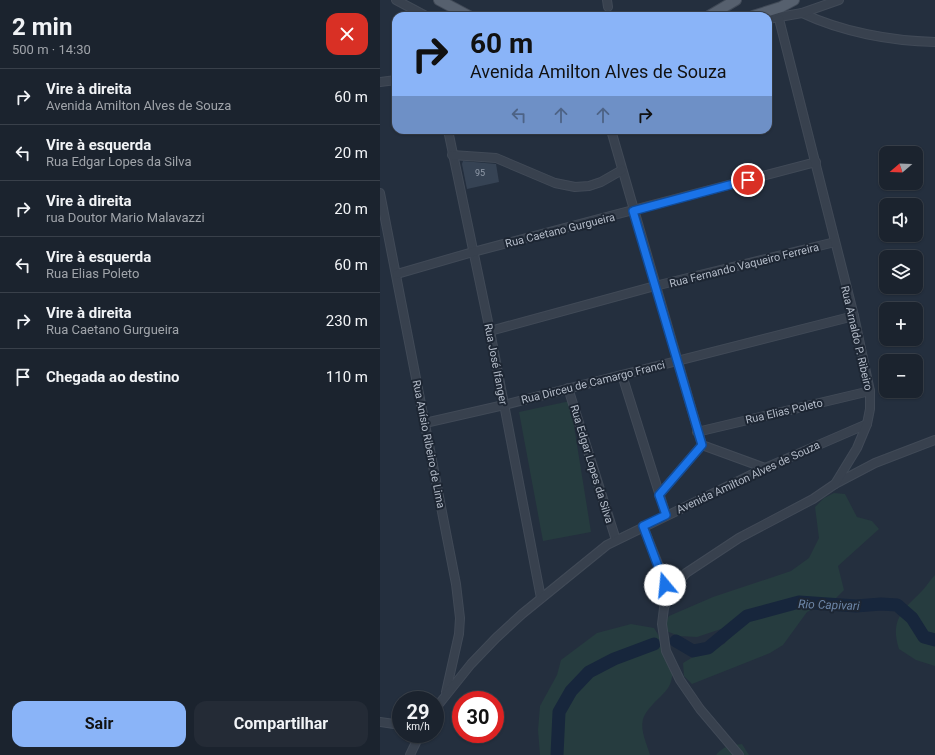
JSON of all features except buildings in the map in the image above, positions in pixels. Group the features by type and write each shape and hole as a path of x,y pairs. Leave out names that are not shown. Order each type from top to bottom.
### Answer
{"main road":[{"path":"439,0 462,12"},
{"path":"716,12 736,0"},
{"path":"775,0 791,2"},
{"path":"765,12 791,2"}],"street":[{"path":"396,0 418,12"},
{"path":"772,19 802,14 840,0"},
{"path":"802,14 847,29 890,38 935,42"},
{"name":"Rua Arnaldo P. Ribeiro","path":"739,755 700,710 680,680 668,655 662,637 662,624 668,597 676,583 686,573 739,538 813,500 835,484 857,448 867,424 870,409 870,391 854,316 779,19"},
{"path":"380,82 392,80"},
{"name":"Rua José Ifanger","path":"449,134 490,331 541,598"},
{"path":"612,134 633,211 702,445 765,468"},
{"path":"452,154 496,158 549,181 575,187 601,182 622,170"},
{"name":"Rua Caetano Gurgueira","path":"397,274 473,252 816,162"},
{"name":"Rua Anísio Ribeiro de Lima","path":"380,193 397,274 456,584 460,618 456,652 446,695"},
{"name":"Rua Fernando Vaqueiro Ferreira","path":"490,331 656,286 835,242"},
{"name":"Rua Dirceu de Camargo Franci","path":"425,423 504,405 854,316"},
{"path":"622,375 666,515"},
{"name":"Rua Edgar Lopes da Silva","path":"568,388 616,540"},
{"name":"Rua Elias Poleto","path":"697,432 870,391"},
{"name":"Avenida Amilton Alves de Souza","path":"444,698 496,638 541,598 606,545 765,468 867,424"},
{"path":"835,484 875,463 935,440"},
{"path":"659,495 702,445"},
{"path":"643,526 662,574 668,597"},
{"path":"380,722 392,724"},
{"path":"410,755 416,743"}],"green space":[{"path":"570,401 591,532 543,541 519,412"},
{"path":"834,493 845,494 857,517 872,521 879,529 838,566 844,590 836,598 807,612 783,645 770,653 692,684 684,676 683,663 703,651 724,644 734,633 721,629 697,637 679,636 661,629 669,616 713,597 791,571 809,558 819,538 815,507 824,498"},
{"path":"935,575 935,666 916,660 899,649 896,631 897,623 903,611"},
{"path":"631,624 654,628 668,653 671,662 672,679 668,687 649,709 643,719 642,728 650,755 540,755 538,730 540,706 557,675 561,660 597,633"},
{"path":"742,744 749,755 716,755 728,746"}],"waterway":[{"name":"Rio Capivari","path":"676,641 693,651 708,648 747,616 799,602 856,606 881,604 897,605 912,618 924,637 935,640"},
{"name":"Rio Capivari","path":"557,755 559,712 571,691 589,672 614,659 654,644"}],"route":[{"path":"665,585 643,526 666,515 659,495 702,445 633,211 748,180"}]}
